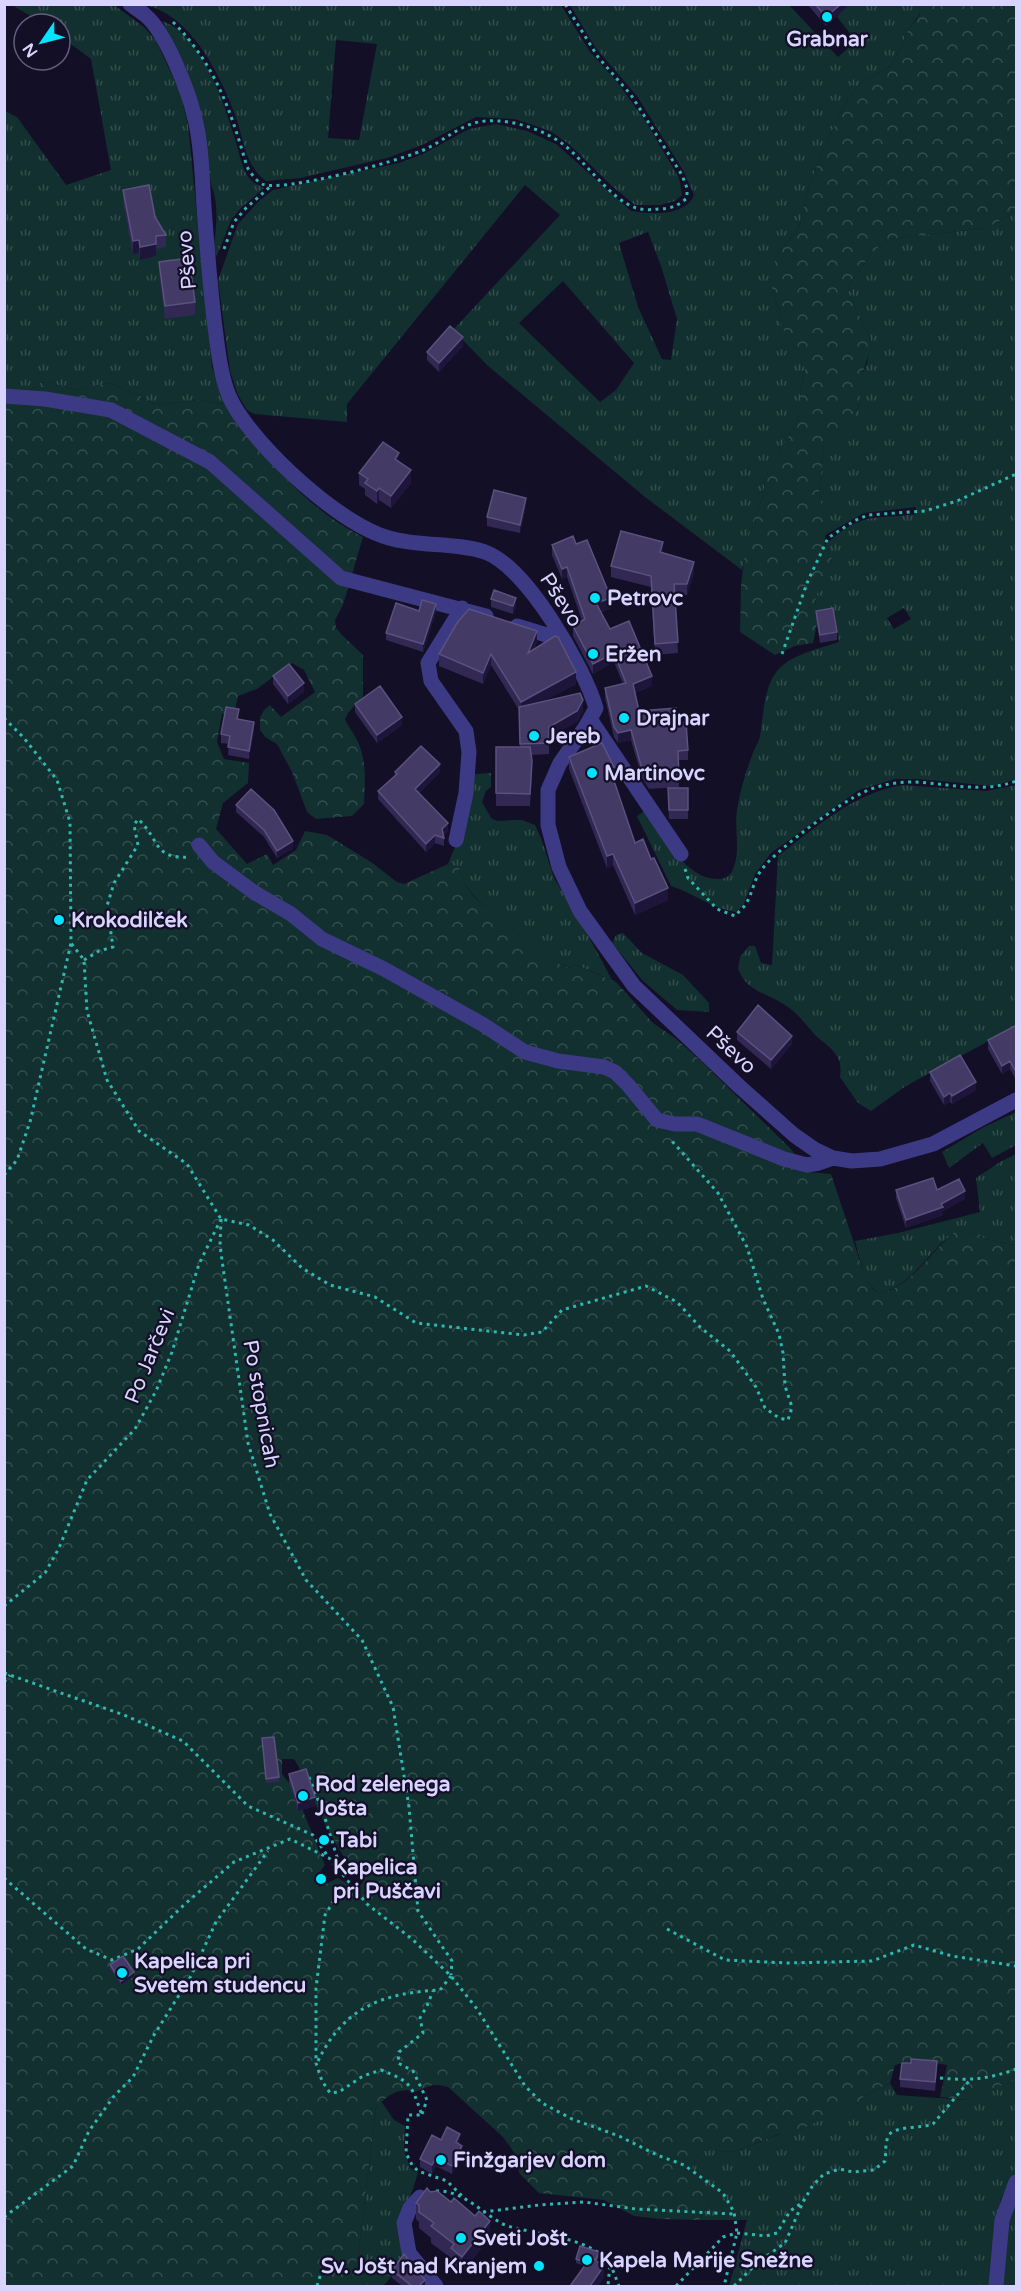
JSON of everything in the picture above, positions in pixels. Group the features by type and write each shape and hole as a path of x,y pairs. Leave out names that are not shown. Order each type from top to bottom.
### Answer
{"street":[{"name":"Pševo","path":"130,4 146,15 161,34 171,54 195,119 209,278 220,364 232,403 264,444 309,490 335,511 361,527 389,538 437,546 457,546 487,553 518,574 546,609 590,688 596,708 560,763 548,790 548,825 559,867 580,911 607,951 642,994 777,1120 814,1149 832,1158 852,1161 880,1159 922,1148 1017,1100"},
{"path":"4,396 45,399 111,410 210,462 341,578 462,608 563,640"},
{"path":"456,840 466,793 469,752 466,731 431,681 428,663 462,608"},
{"path":"590,719 681,854"},
{"path":"199,845 213,862 255,893 291,914 322,939 384,969 482,1024 525,1052 558,1061 604,1067 615,1072 628,1084 645,1108 657,1120 675,1124 698,1124 784,1159 807,1165 832,1158"},
{"path":"996,2286 1002,2220 1017,2182"},
{"path":"420,2197 410,2208 404,2223 409,2253 436,2286"}],"path":[{"path":"146,15 159,15 170,19 207,61 225,98 247,167 253,177 262,184 289,185 373,166 423,150 474,122 497,120 548,134 563,144 611,190 634,207 660,209 672,208 681,204 687,198 687,188 672,158 626,87 598,57 566,4"},
{"path":"209,278 220,258 234,222 272,185"},
{"path":"782,654 807,583 828,538 854,520 868,515 925,511 957,501 1017,474"},
{"path":"4,718 24,738 57,780 70,822 71,943 30,1122 17,1161 4,1175"},
{"path":"681,854 688,878 717,909 735,916 747,903 754,881 762,868 778,852 863,792 885,785 912,782 983,789 1017,781"},
{"path":"84,960 99,951 113,947 107,906 114,883 138,846 134,825 138,819 147,827 161,850 172,858 189,857 200,863"},
{"path":"71,943 84,960 87,1011 108,1080 139,1131 187,1164 221,1219 249,1225 273,1240 302,1268 330,1285 375,1297 416,1323 524,1335 533,1334 542,1332 562,1310 646,1286 677,1302 701,1328 730,1351 756,1388 765,1408 779,1418 788,1420 792,1407 785,1386 779,1334 763,1299 747,1247 718,1193 698,1168 674,1145 657,1120"},
{"name":"Po Jarčevi","path":"4,1606 45,1573 87,1480 135,1429 156,1391 172,1352 199,1263 221,1219"},
{"name":"Po stopnicah","path":"221,1219 220,1246 248,1443 275,1524 306,1580 362,1640 393,1707 409,1807 418,1911 452,1961 451,1976"},
{"path":"4,1673 124,1715 183,1741 248,1806 314,1835 329,1858 367,1904 412,1939 451,1976 477,2009 525,2085 542,2103 572,2119 619,2136 657,2155 684,2165 723,2193 734,2214 737,2234 724,2286"},
{"path":"4,1682 10,1676"},
{"path":"308,1775 324,1815 342,1872"},
{"path":"4,1878 86,1949 112,1960 138,1949 186,1903 234,1862 290,1839 329,1858"},
{"path":"4,2217 73,2166 89,2131 114,2096 133,2077 154,2035 191,1977 216,1922 269,1849"},
{"path":"360,1895 338,1894 325,1915 316,1988 316,2063 330,2093 339,2092 363,2076 381,2070 399,2077 411,2085 422,2115"},
{"path":"667,1929 725,1960 786,1963 872,1961 914,1945 952,1956 1017,1966"},
{"path":"316,2063 328,2040 347,2020 374,2001 408,1992 440,1990 451,1976"},
{"path":"422,2115 427,2100 413,2071 398,2062 399,2052 423,2033 420,2018 432,1990"},
{"path":"940,2078 969,2080 995,2077 1017,2069"},
{"path":"734,2286 757,2263 785,2242 803,2202 824,2174 840,2169 853,2172 874,2170 885,2161 887,2137 891,2132 904,2128 927,2128 933,2124 969,2080"},
{"path":"422,2115 408,2115 406,2153 418,2171 447,2181 462,2196 504,2225 567,2240 602,2254 610,2263 619,2286"},
{"path":"420,2197 430,2192 443,2191 462,2196"},
{"path":"483,2212 584,2202 636,2209 734,2214"},
{"path":"676,2286 723,2237 737,2234 766,2236 777,2233 790,2211 803,2202"},
{"path":"608,2286 610,2263"},
{"path":"317,2286 323,2267"}],"green space":[{"path":"12,5 114,5 144,27 156,41 180,92 188,124 212,367 225,404 198,400 156,405 110,383 76,390 47,382 40,383 28,392 5,400 5,111 17,117 66,185 111,170 91,59 72,45 72,12 24,12"},
{"path":"145,5 561,5 590,52 618,83 646,122 679,178 682,195 675,201 660,205 635,205 569,144 550,131 515,119 476,117 422,145 387,158 300,178 266,181 250,161 231,103 203,50 177,21 162,11","holes":["336,40 377,44 359,140 328,138"]},
{"path":"570,5 789,5 838,57 856,41 837,17 846,5 918,5 920,13 905,35 903,45 890,66 862,83 848,98 825,145 809,186 799,227 777,255 772,289 780,312 781,324 805,367 800,395 800,415 771,464 762,500 752,523 742,570 645,497 487,365 453,330 560,215 525,185 347,404 347,422 254,414 247,410 238,395 230,371 218,280 238,224 259,201 273,190 399,163 423,154 469,129 496,124 527,131 556,144 631,211 648,213 675,211 689,202 694,195 684,172 637,96 595,47","holes":["648,232 677,319 671,360 662,359 638,307 619,243","563,281 634,363 616,390 600,402 519,323"]},
{"path":"918,5 1016,5 1016,211 987,228 896,238 884,243 872,252 850,284 848,293 871,339 862,375 858,408 851,423 824,444 819,495 829,521 825,545 832,567 817,594 816,606 819,614 813,643 795,646 775,655 740,632 741,586 745,551 752,523 762,500 771,463 781,450 800,415 800,395 805,368 797,361 781,324 780,312 772,289 771,272 777,255 799,227 809,186 825,145 848,98 862,83 890,66 903,45 905,35 920,14"},
{"path":"162,21 176,28 199,54 217,89 246,174 252,181 264,188 231,220 217,256 213,253 216,201 199,112 187,70"},
{"path":"1016,211 1016,779 994,786 895,779 859,790 771,853 755,874 743,906 736,912 719,908 671,886 637,816 646,810 668,843 696,872 707,878 719,879 731,873 737,855 737,810 748,767 759,738 772,678 790,660 839,642 835,613 819,614 816,604 816,596 830,566 830,556 825,545 858,522 877,517 916,514 916,507 864,513 825,535 826,520 819,495 824,444 851,422 858,408 862,375 867,363 871,339 848,293 850,284 872,252 896,238 987,228","holes":["904,608 911,619 894,629 887,618"]},
{"path":"47,382 76,390 110,383 156,405 198,400 225,404 270,461 304,496 323,512 363,537 343,605 335,620 336,628 363,655 363,696 345,719 357,740 362,755 365,772 364,804 352,816 316,819 307,812 292,772 277,744 265,737 260,730 260,718 270,705 281,717 315,692 304,670 292,663 257,689 238,696 234,715 222,714 217,742 224,759 249,763 248,783 223,803 216,829 247,864 267,854 273,865 296,850 305,831 327,835 371,862 397,882 404,884 448,864 459,868 474,897 502,918 538,951 560,964 571,968 574,964 616,982 653,1023 675,1038 700,1060 790,1148 808,1172 831,1174 862,1267 873,1289 879,1294 902,1284 956,1231 969,1231 986,1239 1016,1246 1016,2078 966,2100 940,2097 947,2065 915,2060 895,2065 890,2083 865,2095 858,2103 788,2135 779,2134 734,2152 705,2150 695,2158 693,2173 702,2186 709,2203 699,2220 634,2216 604,2200 539,2193 519,2173 518,2158 503,2137 448,2087 434,2085 414,2092 398,2091 388,2096 376,2107 358,2256 349,2286 5,2286 5,400 28,392 40,383","holes":["282,1759 294,1759 331,1836 363,1882 356,1889 338,1878 319,1887 315,1878 325,1865 303,1811 282,1774"]},
{"path":"491,773 491,787 486,791 482,802 491,818 497,821 522,820 535,825 554,878 576,913 612,980 574,964 572,968 541,955 472,894 459,868 448,864 455,847 462,838 475,774"},
{"path":"902,785 986,791 1016,785 1016,1026 906,1086 871,1111 858,1103 840,1077 839,1060 831,1048 815,1035 790,1008 752,988 738,969 740,957 749,946 755,946 761,963 772,965 778,856 852,803 884,789"},
{"path":"623,933 642,953 683,975 709,1003 709,1012 677,1010 643,981 612,943 616,935"},
{"path":"1016,1112 1016,1145 992,1158 983,1143 949,1168 942,1152 982,1128"},
{"path":"1016,1154 1016,1246 986,1239 969,1231 954,1235 946,1239 916,1271 899,1285 879,1294 874,1289 863,1270 855,1241 898,1233 980,1212 976,1178"},
{"path":"1016,2078 1016,2172 1001,2199 997,2220 992,2286 729,2286 747,2220 699,2220 709,2203 693,2173 695,2158 705,2150 734,2152 858,2103 865,2095 890,2083 897,2095 966,2100"},
{"path":"381,2101 394,2120 405,2126 404,2150 410,2168 418,2173 401,2226 406,2261 383,2286 349,2286 358,2256 376,2107"},
{"path":"1016,2191 1016,2286 1001,2286 1007,2217"}],"building":[{"path":"815,4 841,4 826,17"},
{"path":"149,185 155,217 166,235 156,236 156,244 140,247 139,240 133,241 123,190"},
{"path":"189,258 195,302 165,306 159,262"},
{"path":"450,326 463,337 439,363 427,352"},
{"path":"383,442 399,453 395,459 411,470 391,496 365,483 368,479 359,473"},
{"path":"494,490 526,498 520,525 487,517"},
{"path":"621,531 663,542 660,552 694,562 687,584 674,584 678,642 655,644 651,576 611,566"},
{"path":"573,536 576,544 587,540 611,598 596,603 610,629 629,621 652,676 633,684 639,711 676,708 677,723 686,722 688,750 678,751 679,777 649,779 642,769 631,730 618,733 614,727 605,688 626,683 614,653 593,664 573,626 585,619 567,567 562,569 552,545"},
{"path":"494,590 516,598 513,606 491,599"},
{"path":"422,600 436,604 423,644 386,633 396,603 419,611"},
{"path":"833,608 837,632 820,635 816,611"},
{"path":"469,609 537,631 528,653 555,636 558,637 576,672 521,702 491,654 483,673 439,654 457,623"},
{"path":"289,664 304,683 288,696 273,676"},
{"path":"380,686 402,717 377,735 355,704"},
{"path":"580,693 583,700 577,711 549,727 549,743 520,744 519,707"},
{"path":"226,707 239,709 237,719 254,722 249,751 228,747 230,736 221,734"},
{"path":"602,743 614,767 610,769 635,843 643,839 651,859 654,858 668,888 635,903 613,854 607,856 569,757"},
{"path":"421,746 440,764 415,789 448,823 442,829 444,838 435,835 426,844 378,791 397,774 395,772"},
{"path":"496,747 530,747 532,761 530,794 496,793"},
{"path":"668,788 688,788 688,810 669,810"},
{"path":"251,789 274,810 293,841 277,851 264,830 236,805"},
{"path":"758,1005 792,1036 771,1060 737,1032"},
{"path":"1017,1025 1017,1069 1015,1070 1010,1061 1002,1066 988,1040"},
{"path":"960,1055 976,1082 952,1096 950,1093 944,1097 930,1072"},
{"path":"933,1178 937,1190 959,1179 965,1191 941,1204 943,1207 906,1220 896,1190"},
{"path":"274,1737 279,1777 266,1779 262,1738"},
{"name":"Rod zelenega Jošta","path":"306,1769 315,1797 298,1803 289,1774"},
{"name":"Kapelica pri Svetem studencu","path":"123,1956 134,1972 121,1981 110,1965"},
{"path":"911,2059 937,2061 935,2082 900,2079 902,2063 911,2063"},
{"name":"Finžgarjev dom","path":"447,2127 460,2134 456,2142 462,2146 452,2166 436,2158 432,2165 420,2159 432,2135 441,2140"},
{"path":"427,2188 430,2192 437,2191 451,2202 454,2198 475,2216 479,2211 490,2221 462,2257 451,2248 454,2244 431,2226 434,2223 419,2212 419,2205 416,2203"},
{"path":"580,2246 599,2252 596,2260 591,2257 588,2263 576,2259"},
{"path":"404,2254 425,2280 419,2286 412,2286 392,2270"},
{"path":"591,2257 604,2266 590,2286 570,2286"}],"place":[{"name":"Grabnar","path":"827,17"},
{"name":"Petrovc","path":"595,598"},
{"name":"Eržen","path":"593,654"},
{"name":"Drajnar","path":"624,718"},
{"name":"Jereb","path":"534,736"},
{"name":"Martinovc","path":"592,773"},
{"name":"Krokodilček","path":"59,920"},
{"name":"Rod zelenega Jošta","path":"303,1796"},
{"name":"Tabi","path":"324,1840"},
{"name":"Kapelica pri Puščavi","path":"321,1879"},
{"name":"Kapelica pri Svetem studencu","path":"122,1973"},
{"name":"Finžgarjev dom","path":"441,2160"},
{"name":"Sveti Jošt","path":"461,2238"},
{"name":"Kapela Marije Snežne","path":"587,2260"},
{"name":"Sv. Jošt nad Kranjem","path":"539,2266"}]}
